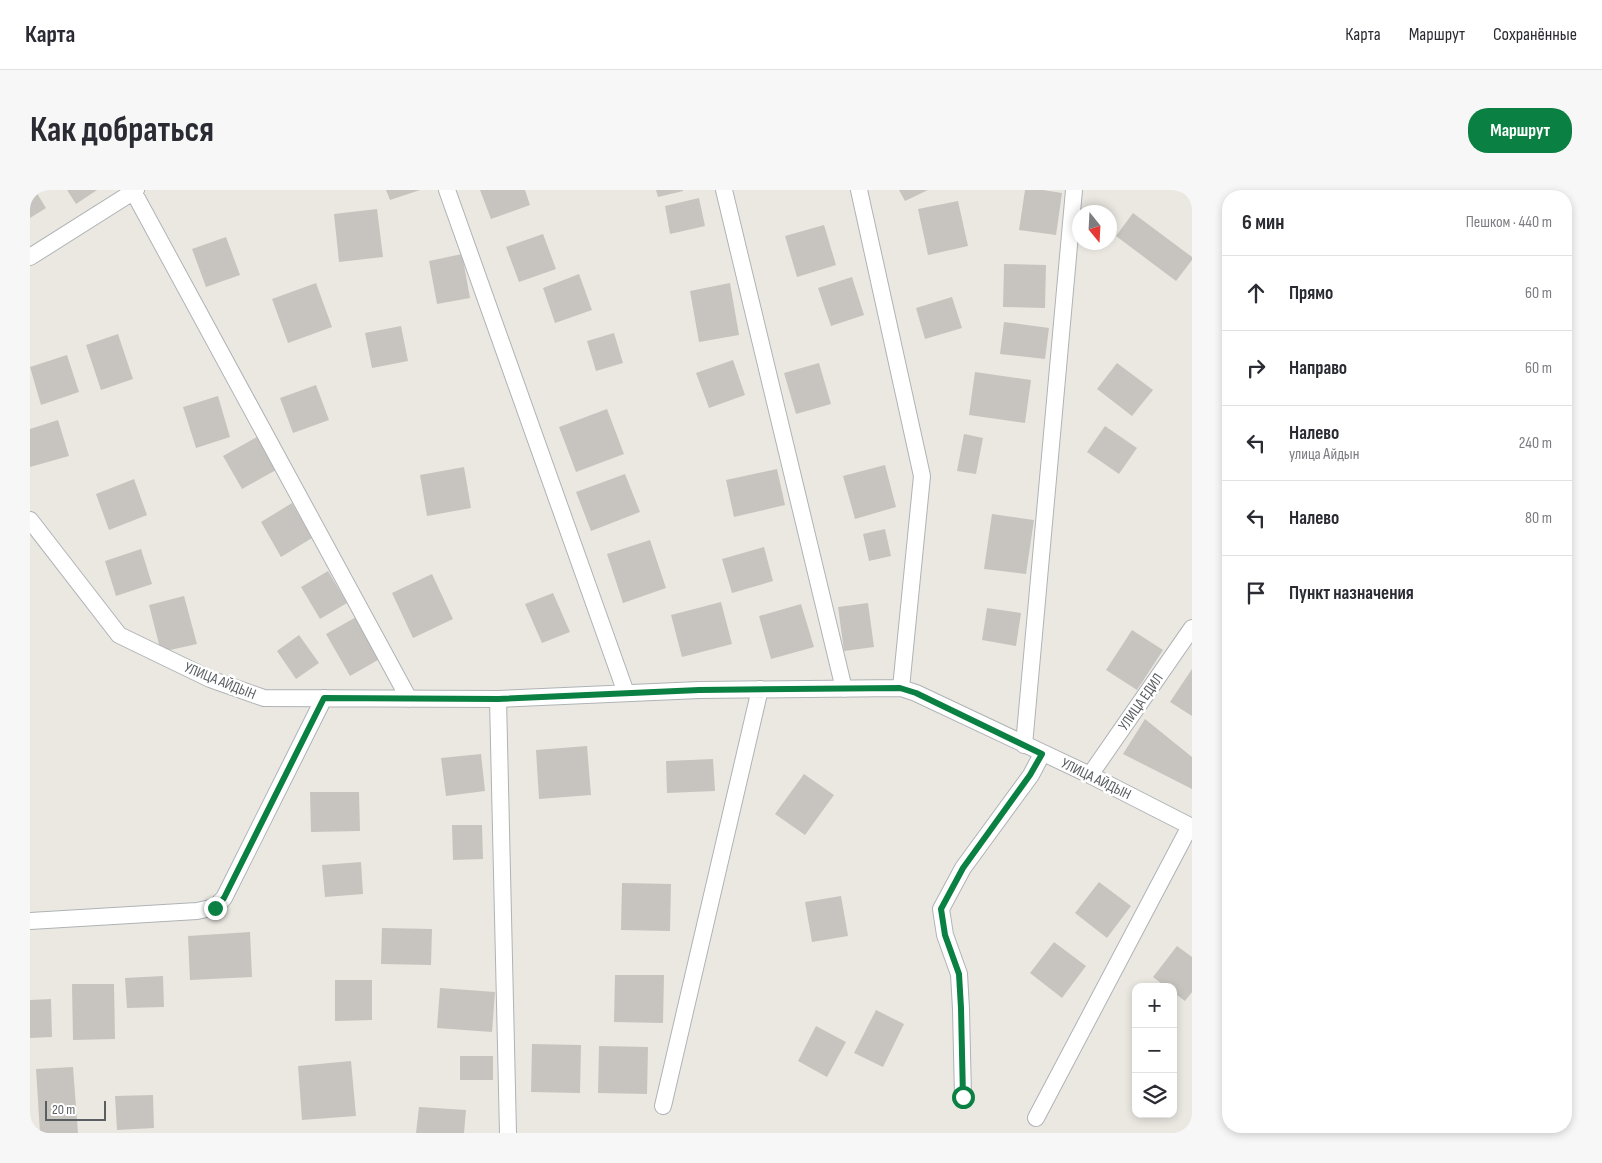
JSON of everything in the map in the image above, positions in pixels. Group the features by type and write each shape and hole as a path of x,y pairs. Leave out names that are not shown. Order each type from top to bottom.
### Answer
{"street":[{"path":"447,190 626,693"},
{"path":"724,190 844,689"},
{"path":"859,190 922,476 900,688"},
{"path":"1024,745 1074,190"},
{"path":"30,257 134,191 409,699"},
{"name":"УЛИЦА АЙДЫН","path":"30,520 119,635 210,679 264,698 498,699 760,689 900,688 916,693 1090,775 1191,826"},
{"name":"УЛИЦА ЕДИЛ","path":"1090,775 1192,628"},
{"path":"664,1106 760,689"},
{"path":"30,921 197,911 215,908 224,898 324,698"},
{"path":"498,699 508,1133"},
{"path":"963,1097 959,974 945,935 941,909 963,868 1030,775 1042,754"},
{"path":"1036,1118 1191,826"}],"building":[{"path":"30,190 35,190 46,208 30,218"},
{"path":"67,190 97,190 76,204"},
{"path":"386,190 420,190 390,200"},
{"path":"480,190 525,190 530,205 491,219"},
{"path":"656,190 683,190 683,191 658,197"},
{"path":"899,190 928,190 905,201"},
{"path":"1025,190 1062,193 1056,235 1019,230"},
{"path":"699,198 705,226 670,234 665,206"},
{"path":"958,201 968,246 928,255 918,209"},
{"path":"377,209 383,257 339,262 334,214"},
{"path":"1133,213 1192,257 1192,260 1176,281 1117,237"},
{"path":"824,225 836,265 797,277 785,236"},
{"path":"543,234 556,269 519,282 506,247"},
{"path":"226,237 240,275 206,287 192,249"},
{"path":"462,254 470,298 437,304 429,261"},
{"path":"1004,264 1046,265 1045,308 1003,307"},
{"path":"579,274 592,310 555,323 543,288"},
{"path":"852,277 864,315 831,326 818,288"},
{"path":"316,283 332,327 288,343 272,299"},
{"path":"730,283 739,335 699,342 690,291"},
{"path":"952,297 962,328 925,339 916,308"},
{"path":"1004,322 1049,328 1045,359 1000,354"},
{"path":"401,326 408,361 372,368 365,333"},
{"path":"614,333 623,363 596,371 587,341"},
{"path":"118,334 133,379 101,390 86,345"},
{"path":"67,355 79,392 41,405 30,367"},
{"path":"733,360 745,395 709,408 696,373"},
{"path":"819,363 831,404 796,414 784,373"},
{"path":"1117,363 1153,390 1132,416 1097,389"},
{"path":"975,372 1031,380 1025,423 969,415"},
{"path":"316,385 329,420 293,433 280,398"},
{"path":"218,396 230,437 196,448 183,407"},
{"path":"607,409 624,454 576,472 559,427"},
{"path":"58,420 69,456 30,467 30,429"},
{"path":"1105,426 1137,448 1119,474 1087,452"},
{"path":"964,434 983,438 976,474 957,471"},
{"path":"257,437 276,470 242,489 223,456"},
{"path":"885,465 896,507 855,519 843,476"},
{"path":"464,467 471,508 427,516 420,475"},
{"path":"777,469 785,505 734,517 726,480"},
{"path":"625,474 640,512 591,531 576,492"},
{"path":"134,479 147,515 109,530 96,494"},
{"path":"292,503 312,538 281,557 261,522"},
{"path":"992,514 1034,520 1026,574 984,569"},
{"path":"885,529 891,556 869,561 863,534"},
{"path":"650,540 666,588 623,603 607,554"},
{"path":"764,547 773,581 732,593 722,559"},
{"path":"141,549 152,584 116,596 105,561"},
{"path":"328,571 347,603 320,619 301,587"},
{"path":"432,574 453,619 413,638 392,593"},
{"path":"553,593 570,632 542,643 525,604"},
{"path":"184,596 197,644 161,652 149,605"},
{"path":"721,602 732,644 682,657 671,615"},
{"path":"868,603 874,647 844,651 838,607"},
{"path":"801,604 814,647 771,659 759,616"},
{"path":"987,608 1021,613 1016,646 982,640"},
{"path":"358,616 383,657 350,676 326,634"},
{"path":"1132,630 1163,650 1137,690 1106,670"},
{"path":"299,635 319,663 296,679 277,651"},
{"path":"1192,669 1192,716 1170,702"},
{"path":"1145,719 1192,757 1192,789 1123,754"},
{"path":"587,746 591,795 539,799 536,750"},
{"path":"481,754 485,791 446,796 441,758"},
{"path":"713,759 715,791 667,793 666,761"},
{"path":"804,774 834,795 805,835 775,814"},
{"path":"310,792 359,792 360,831 311,832"},
{"path":"452,825 482,825 483,859 453,860"},
{"path":"361,862 363,894 325,897 322,865"},
{"path":"1099,882 1131,906 1107,938 1075,913"},
{"path":"622,883 671,884 670,931 621,930"},
{"path":"841,896 848,936 812,942 805,902"},
{"path":"382,928 432,929 431,965 381,964"},
{"path":"250,932 252,977 190,980 188,936"},
{"path":"1054,942 1086,966 1062,998 1030,973"},
{"path":"1177,946 1192,957 1192,992 1185,1001 1177,995 1177,983 1161,983 1153,977"},
{"path":"615,975 664,975 663,1023 614,1022"},
{"path":"163,976 164,1007 127,1008 125,978"},
{"path":"335,980 372,980 372,1020 335,1021"},
{"path":"72,984 114,984 115,1039 73,1040"},
{"path":"440,988 495,992 492,1032 437,1028"},
{"path":"51,999 52,1037 30,1038 30,1000"},
{"path":"876,1010 904,1024 883,1067 854,1053"},
{"path":"816,1026 846,1042 827,1077 798,1061"},
{"path":"532,1044 581,1045 580,1093 531,1092"},
{"path":"599,1046 648,1047 647,1094 598,1093"},
{"path":"460,1056 493,1056 493,1080 460,1080"},
{"path":"351,1061 356,1116 302,1120 298,1066"},
{"path":"73,1067 78,1133 40,1133 36,1069"},
{"path":"153,1095 154,1128 117,1130 115,1096"},
{"path":"419,1107 466,1110 464,1133 416,1133"}],"route":[{"path":"215,908 224,898 324,698 498,699 699,690 900,688 916,693 1042,754 995,826 963,868 941,909 945,935 959,974 963,1097"}]}
